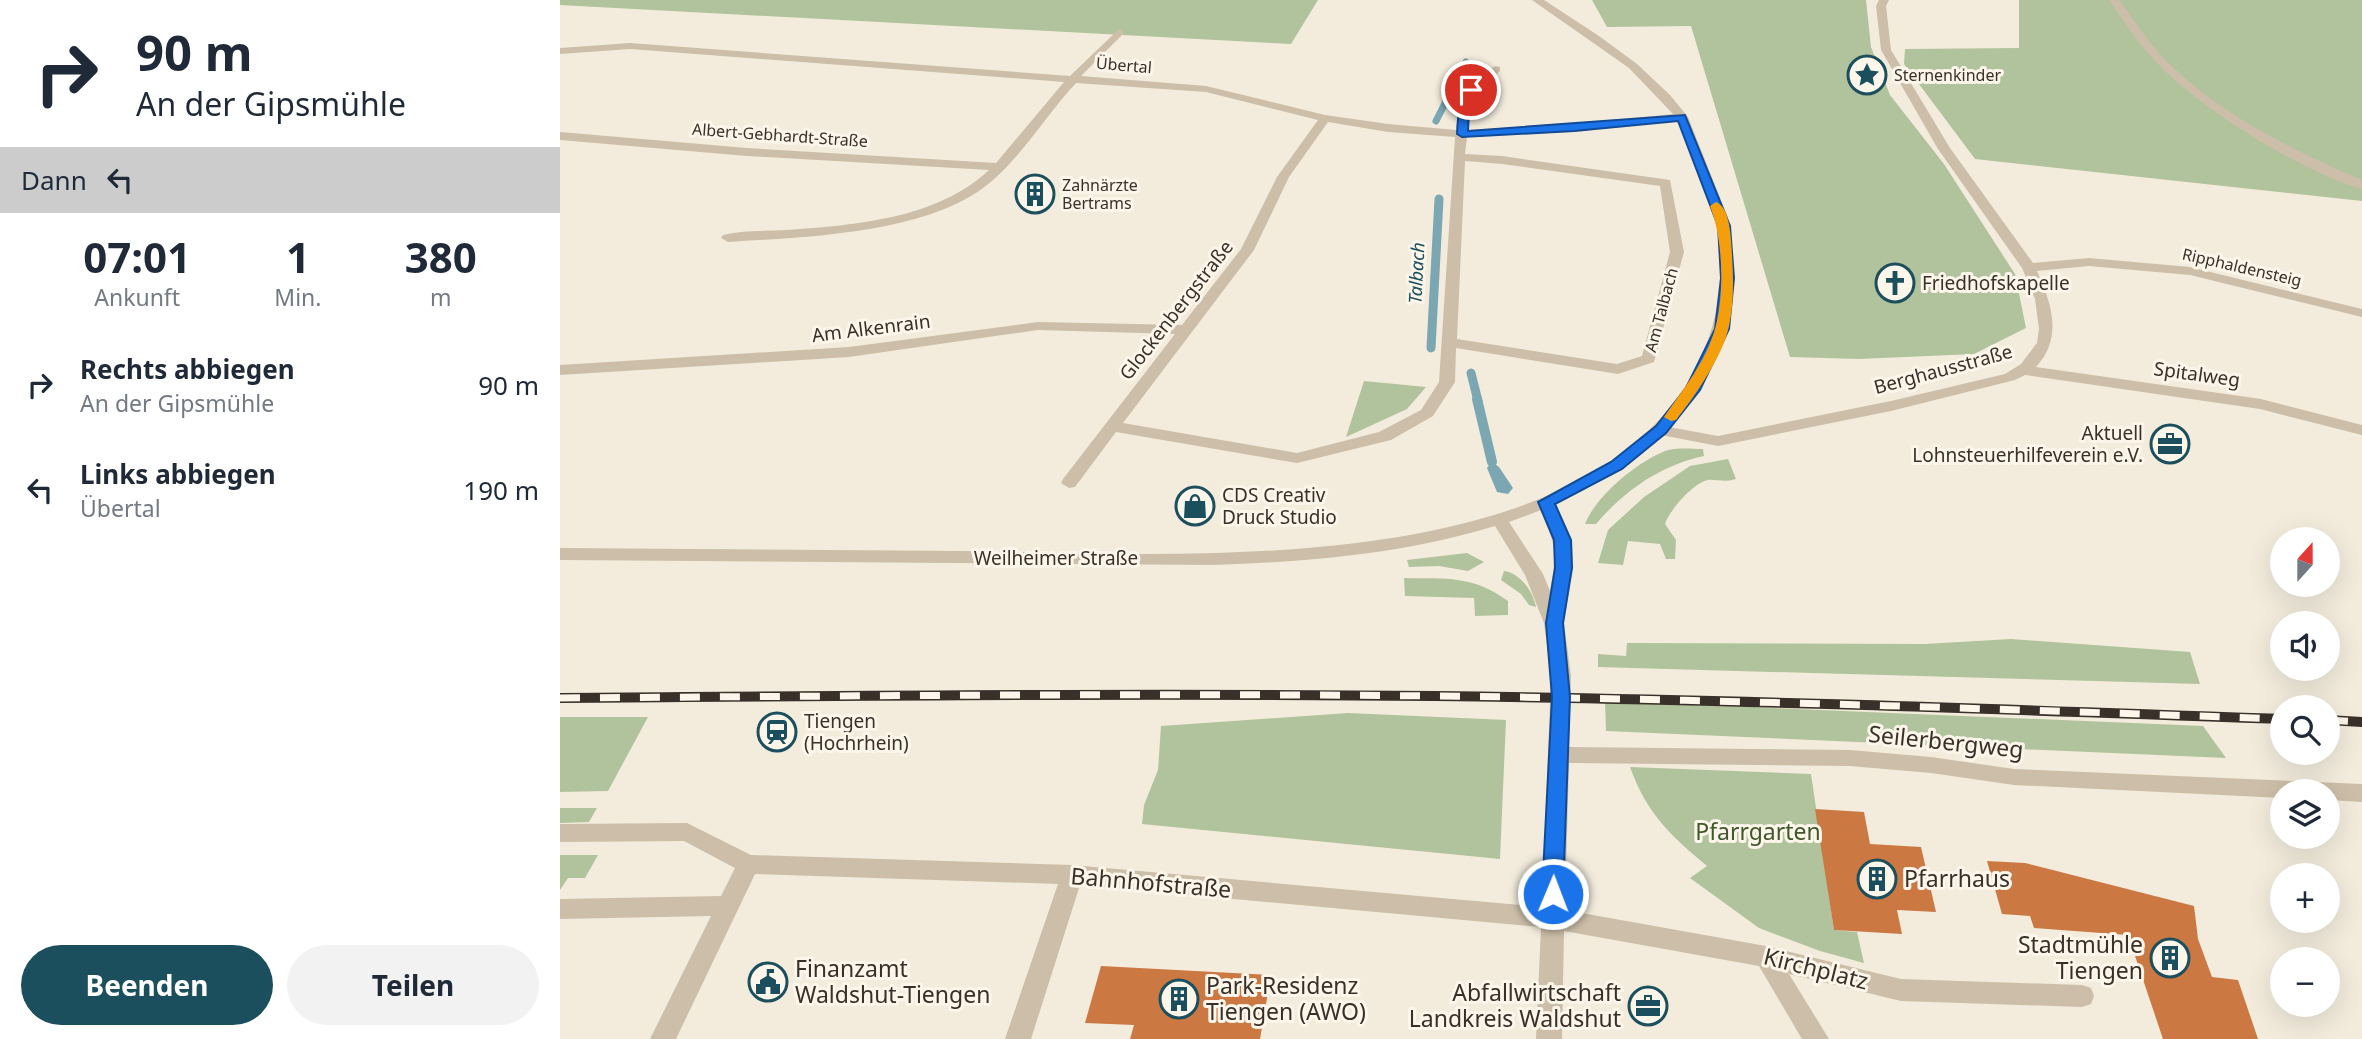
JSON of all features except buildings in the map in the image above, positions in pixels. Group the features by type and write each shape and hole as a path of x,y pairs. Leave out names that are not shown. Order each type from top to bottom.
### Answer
{"street":[{"name":"Weilheimer Straße","path":"560,554 1213,559 1283,557 1392,546 1498,518 1546,502 1616,465 1661,429 1693,390 1710,357 1722,329 1727,299 1724,226 1682,117 1649,79 1537,0"},
{"name":"Berghausstraße","path":"1661,429 1718,441 1754,435 1966,388 2025,370 2043,346 2048,321 2043,300 2029,268 1944,149 1886,50 1881,6 1884,0"},
{"path":"2114,0 2158,58 2214,106 2294,155 2362,185"},
{"path":"728,238 816,232 907,215 957,198 986,180 1073,77 1119,32"},
{"name":"Übertal","path":"560,51 630,46 1206,89 1325,118 1388,128 1462,134 1574,128 1682,117"},
{"path":"1110,426 1297,458 1385,436 1427,413 1447,382 1464,110 1471,90 1496,69"},
{"name":"Glockenbergstraße","path":"1069,483 1247,250 1283,177 1325,118"},
{"name":"Albert-Gebhardt-Straße","path":"560,136 747,152 998,167"},
{"name":"Am Talbach","path":"1448,342 1618,369 1649,359 1677,252 1665,183 1502,160 1459,157"},
{"name":"Ripphaldensteig","path":"2029,268 2090,262 2190,271 2362,313"},
{"name":"Am Alkenrain","path":"560,370 849,352 1038,326 1185,331"},
{"name":"Spitalweg","path":"2025,370 2261,404 2362,430"},
{"path":"1546,502 1563,540 1563,568 1554,623"},
{"path":"1498,518 1534,573 1554,623 1561,676 1549,1039"},
{"name":"Seilerbergweg","path":"1560,755 1850,758 1931,765 2014,777 2270,788"},
{"name":"Seilerbergweg","path":"2340,792 2362,793"},
{"name":"Bahnhofstraße","path":"560,833 687,832 748,864 1072,875 1552,918"},
{"path":"663,1039 748,864"},
{"path":"1018,1039 1072,875"},
{"path":"560,909 726,906"},
{"name":"Kirchplatz","path":"1552,918 1766,957 1901,990 2082,996"},
{"path":"1766,957 1816,1039"}],"green space":[{"path":"560,0 1318,0 1291,44 560,5"},
{"path":"1592,0 1866,0 1871,47 1890,95 1944,164 2015,274 2026,328 1974,354 1859,359 1790,357 1691,26 1607,27"},
{"path":"2019,0 2362,0 2362,201 1975,159 1904,64 1905,49 2019,48"},
{"path":"1364,381 1426,387 1407,409 1346,437"},
{"path":"1703,449 1704,456 1673,466 1644,481 1596,524 1585,524 1590,513 1608,491 1642,463 1669,450"},
{"path":"1728,459 1736,479 1702,482 1682,498 1667,518 1665,524 1676,540 1675,559 1666,559 1660,544 1628,541 1623,565 1598,563 1608,530 1644,497 1690,466"},
{"path":"1467,553 1484,562 1468,571 1439,566 1409,567 1407,560"},
{"path":"1504,571 1515,575 1525,584 1536,607 1529,605 1521,594 1501,580"},
{"path":"1404,578 1459,580 1483,587 1508,601 1508,615 1475,616 1474,598 1405,596"},
{"path":"2011,639 2190,652 2200,684 1598,667 1598,654 1626,656 1627,643 1925,644"},
{"path":"1605,701 2203,726 2226,758 1606,731"},
{"path":"1348,713 1506,720 1500,859 1142,824 1144,805 1158,770 1161,726"},
{"path":"560,717 648,717 608,791 560,792"},
{"name":"Pfarrgarten","path":"1630,767 1811,774 1834,930 1857,932 1864,963 1820,951 1759,928 1690,878 1707,866 1661,823 1644,798"},
{"path":"560,808 597,808 589,822 560,823"},
{"path":"560,855 598,855 585,878 568,878 560,890"}],"water":[{"path":"1492,462 1499,467 1513,488 1508,494 1497,492 1487,468"}],"waterway":[{"name":"Talbach","path":"1436,121 1466,62"},
{"name":"Talbach","path":"1431,348 1439,199"},
{"name":"Talbach","path":"1471,373 1478,401"},
{"name":"Talbach","path":"1477,399 1492,462"}],"railway":[{"path":"560,698 1106,695 1540,697 2270,719"},
{"path":"2340,721 2362,722"}],"slow traffic":[{"path":"1671,417 1693,390 1722,329 1727,278 1724,226 1716,206"}],"place":[{"name":"Sternenkinder","path":"1867,75"},
{"name":"Zahnärzte Bertrams","path":"1035,194"},
{"name":"Friedhofskapelle","path":"1895,283"},
{"name":"Aktuell Lohnsteuerhilfeverein e.V.","path":"2170,444"},
{"name":"CDS Creativ Druck Studio","path":"1195,506"},
{"name":"Tiengen (Hochrhein)","path":"777,732"},
{"name":"Pfarrhaus","path":"1877,879"},
{"name":"Stadtmühle Tiengen","path":"2170,958"},
{"name":"Finanzamt Waldshut-Tiengen","path":"768,982"},
{"name":"Park-Residenz Tiengen (AWO)","path":"1179,999"},
{"name":"Abfallwirtschaft Landkreis Waldshut","path":"1648,1006"}],"route":[{"path":"1471,90 1464,110 1462,134 1574,128 1682,117 1724,226 1727,299 1722,329 1693,390 1661,429 1616,465 1546,502 1563,540 1563,568 1554,623 1561,697 1553,894"}]}
